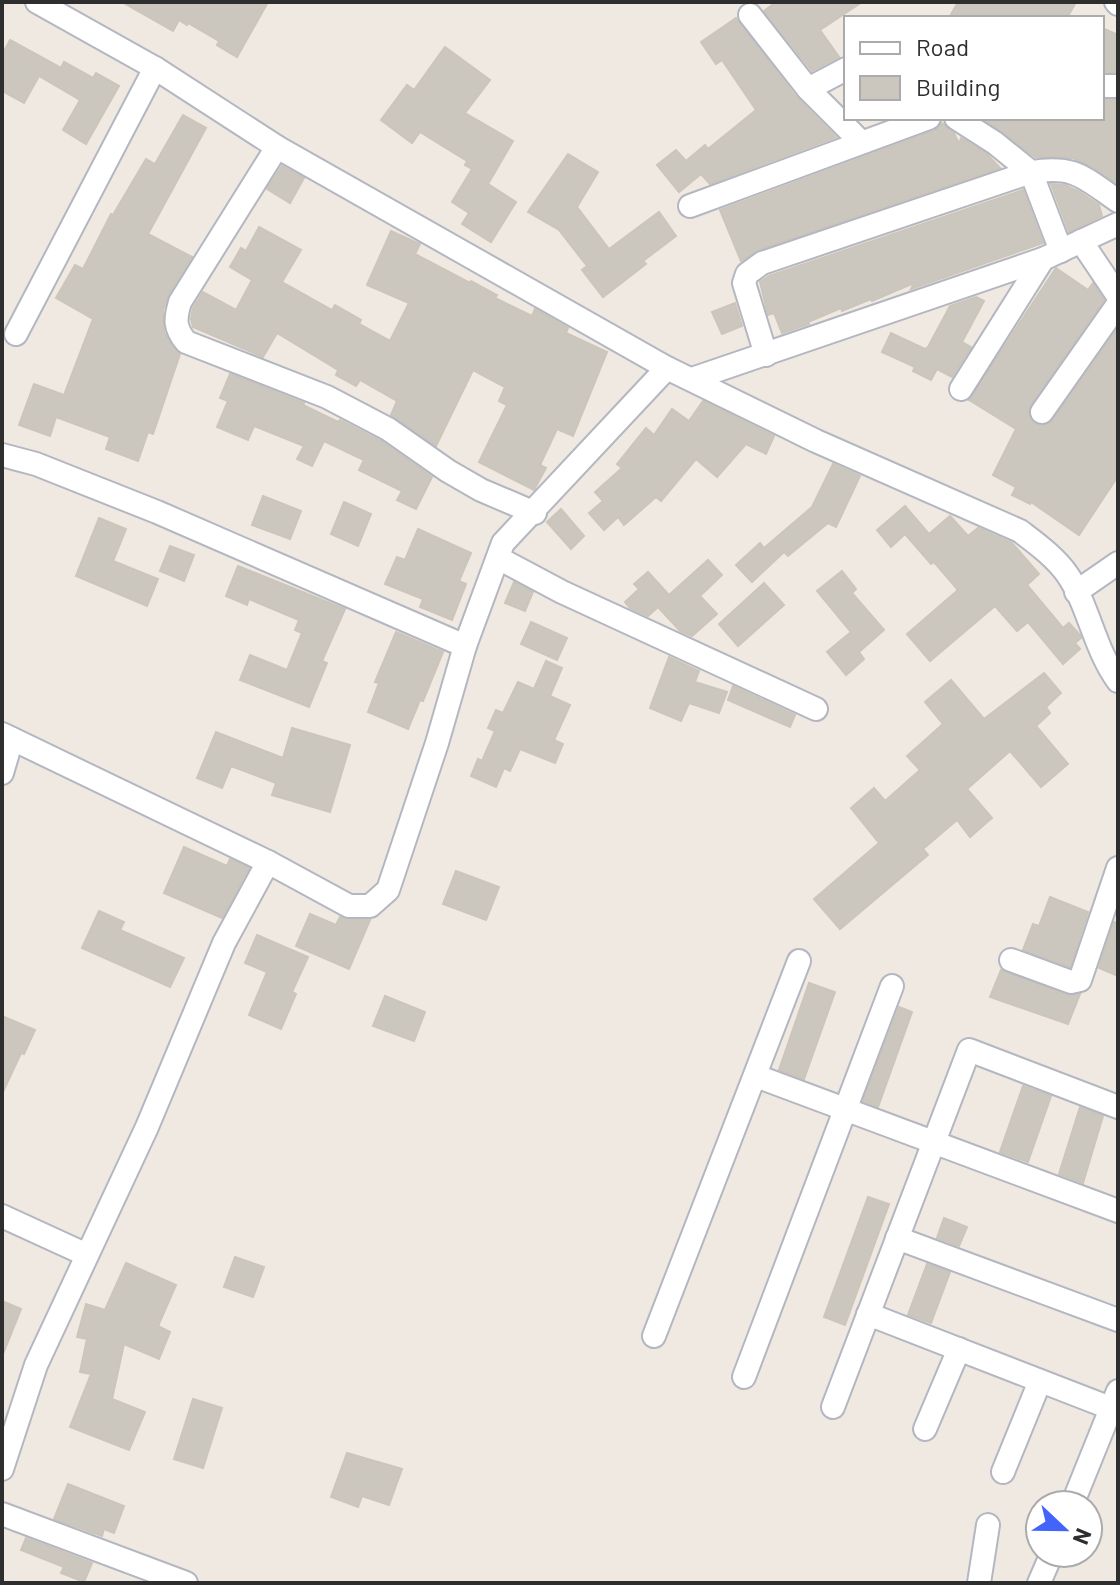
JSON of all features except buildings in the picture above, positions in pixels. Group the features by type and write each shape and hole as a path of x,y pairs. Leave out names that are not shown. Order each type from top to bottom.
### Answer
{"street":[{"path":"37,2 155,68 277,147 667,368 816,441 1020,531 1047,552 1066,573 1105,663 1118,681"},
{"path":"750,15 808,89 861,142"},
{"path":"16,334 155,68"},
{"path":"808,89 844,70"},
{"path":"690,206 923,120"},
{"path":"959,120 1031,172 1061,250 1118,296"},
{"path":"277,147 180,302 174,321 178,333 186,342 327,397 388,429 481,490 535,513"},
{"path":"766,355 744,283 752,269 838,236 1031,172 1052,168 1071,170 1118,201"},
{"path":"692,379 1061,250 1118,224"},
{"path":"961,389 1061,250"},
{"path":"1042,412 1118,304"},
{"path":"2,773 7,737 268,862 349,906 370,906 388,890 465,646 503,543 535,513 667,368"},
{"path":"2,455 36,464 157,512 465,646"},
{"path":"498,558 562,592 816,709"},
{"path":"1076,592 1118,563"},
{"path":"2,1469 36,1365 147,1127 224,943 268,862"},
{"path":"1011,960 1076,982 1108,932 1118,868"},
{"path":"654,1336 799,961"},
{"path":"744,1377 892,986"},
{"path":"833,1407 969,1050 1118,1107"},
{"path":"756,1076 1118,1211"},
{"path":"2,1216 87,1255"},
{"path":"897,1238 1118,1320"},
{"path":"868,1314 1040,1381 1116,1404 1079,1489"},
{"path":"925,1429 959,1349"},
{"path":"1003,1472 1040,1381"},
{"path":"2,1514 186,1583"},
{"path":"979,1583 988,1525"}]}
